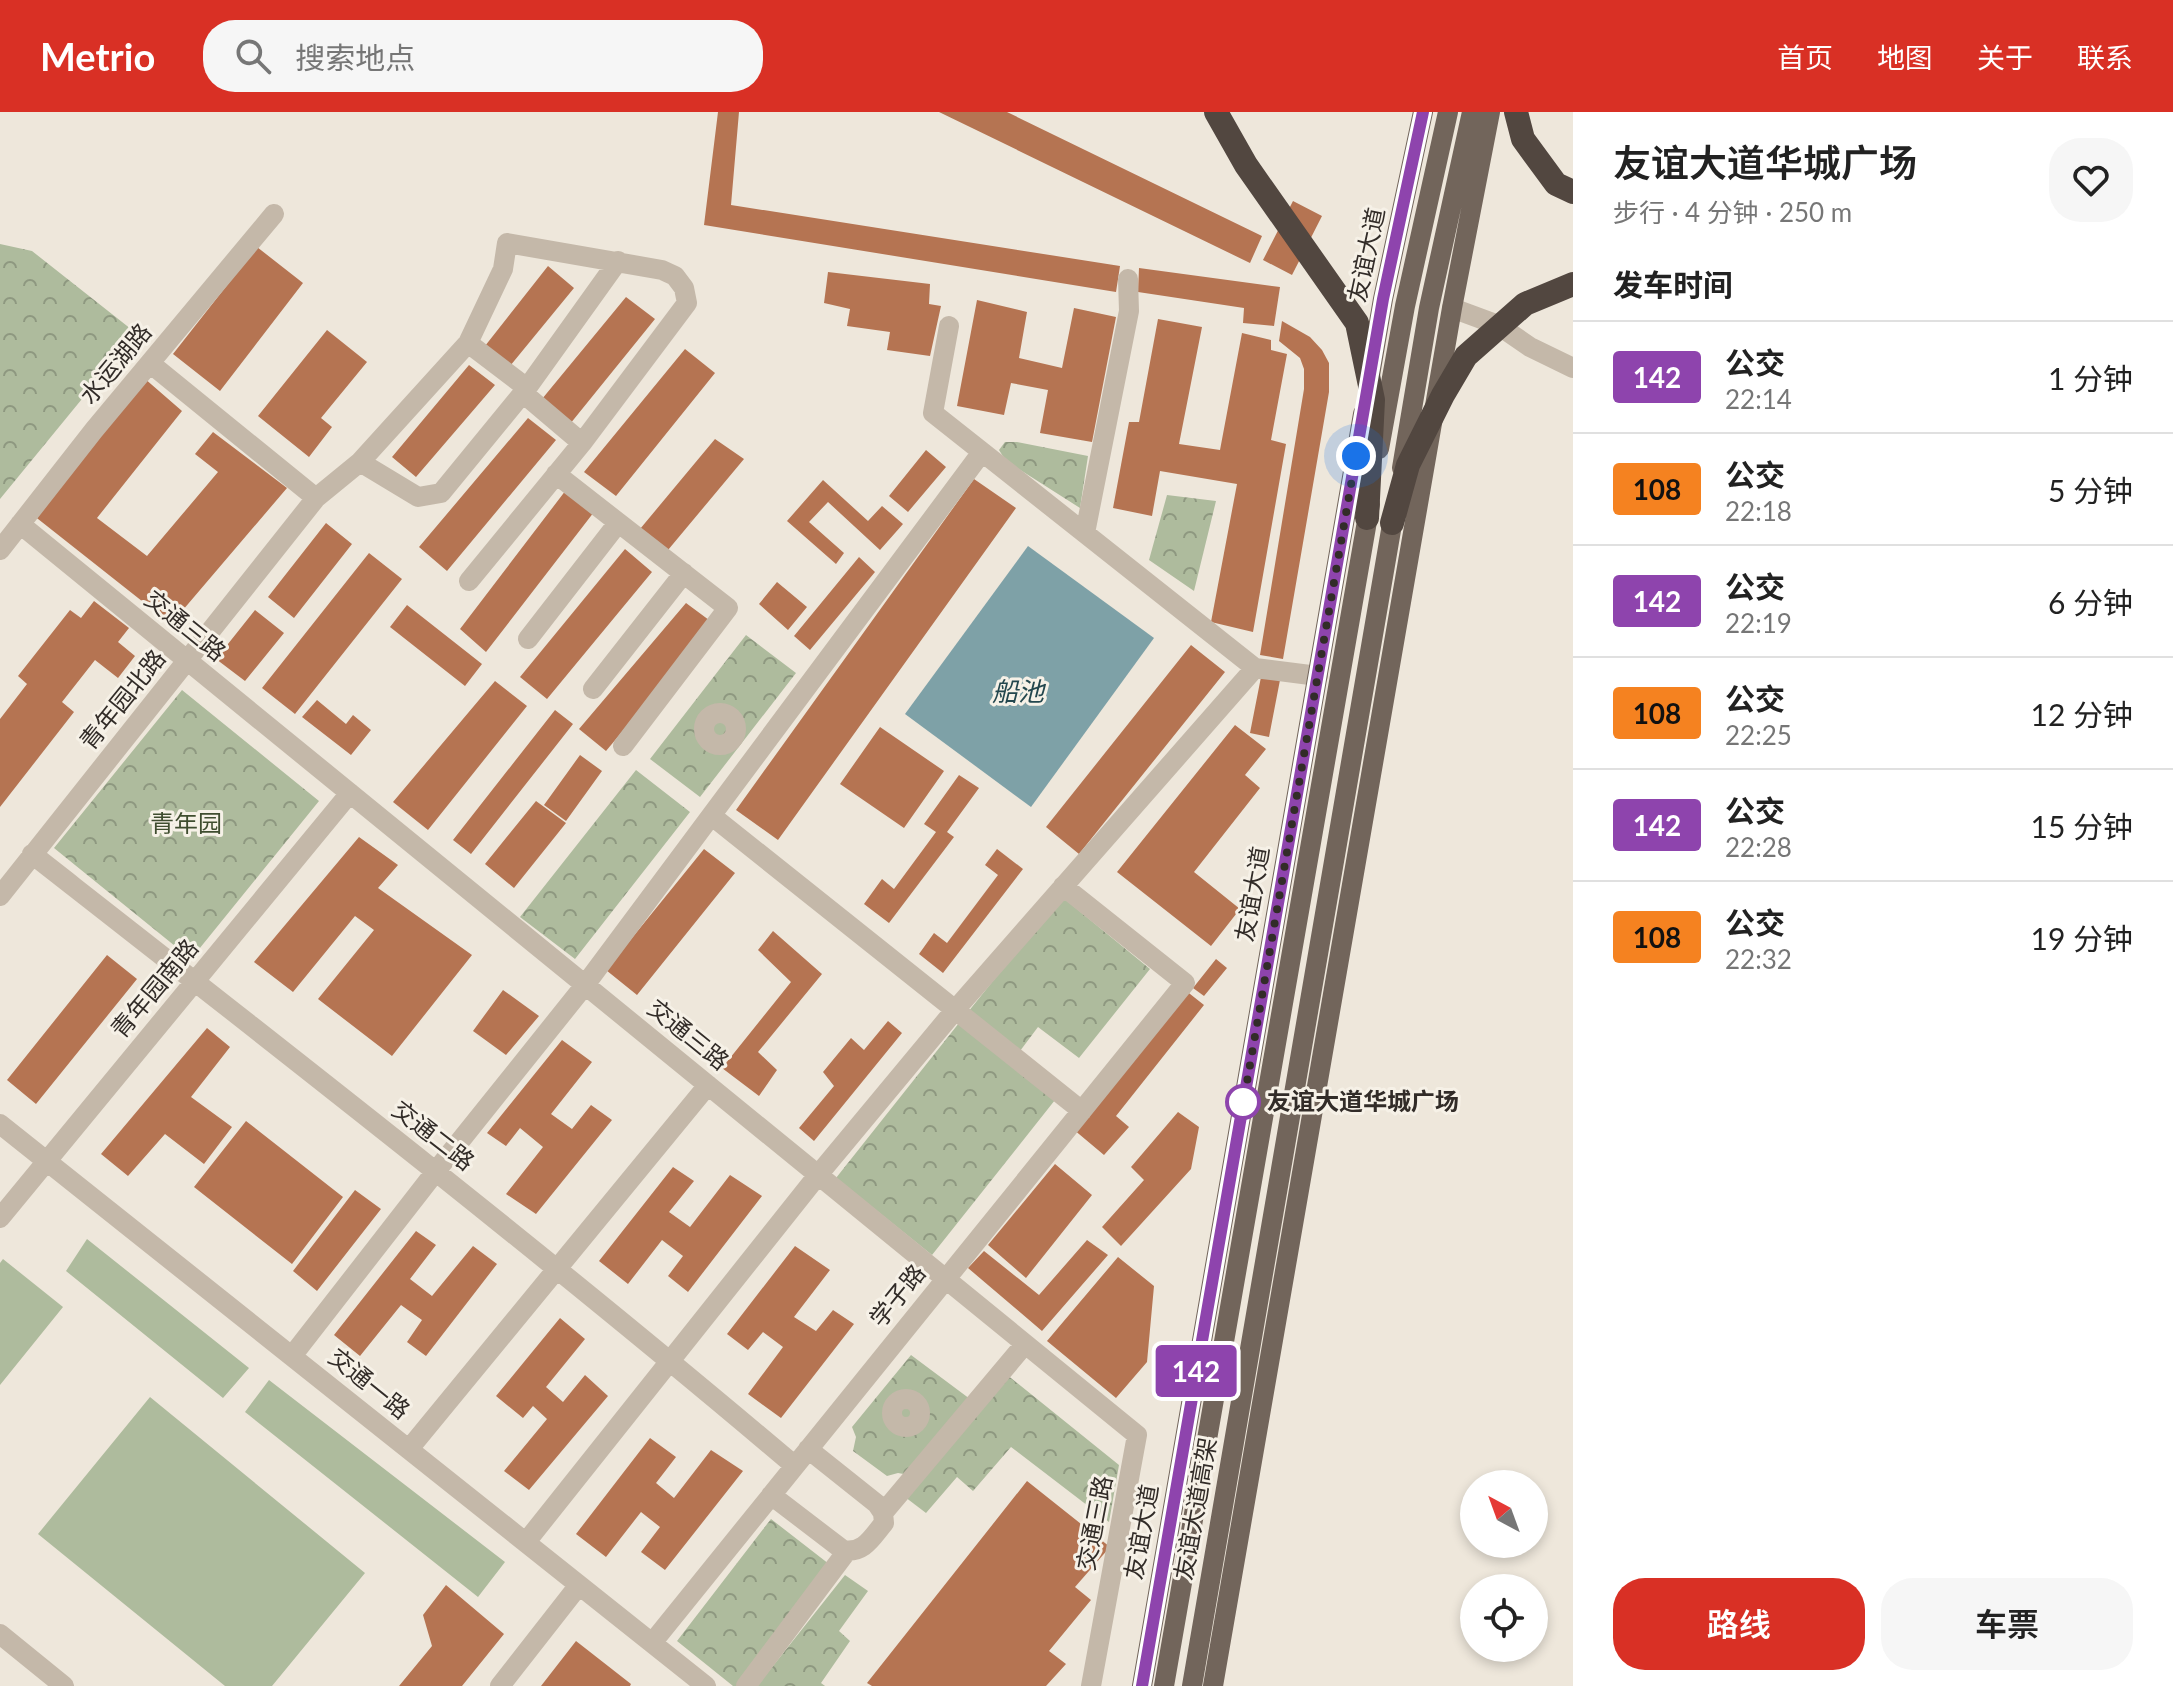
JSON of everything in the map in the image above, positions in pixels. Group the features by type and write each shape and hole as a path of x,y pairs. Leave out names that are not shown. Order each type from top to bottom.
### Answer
{"highway":[{"path":"1216,112 1246,165 1357,323 1373,400 1367,518"},
{"path":"1516,112 1523,139 1556,184 1573,192"},
{"path":"1392,523 1408,465 1466,356 1525,304 1573,284"}],"main road":[{"name":"友谊大道","path":"1142,1686 1383,299 1423,112"},
{"name":"友谊大道高架","path":"1164,1686 1405,306 1448,112"},
{"name":"友谊大道高架","path":"1192,1686 1429,308 1472,112"},
{"path":"1213,1686 1452,308 1490,112"}],"street":[{"name":"水运湖路","path":"0,550 94,430 274,214"},
{"name":"青年园北路","path":"0,896 316,498 360,462 468,343 503,269 507,243 618,261"},
{"path":"360,462 418,497 441,493 525,390 618,261 662,270 675,276 684,288 687,303 582,443 469,581"},
{"path":"1085,533 1129,311 1128,279"},
{"path":"1452,308 1498,325 1530,347 1573,368"},
{"path":"949,326 933,413 1255,668 1318,676"},
{"path":"468,343 582,443"},
{"path":"151,364 316,498"},
{"path":"292,1356 585,985 982,452"},
{"path":"556,474 728,608 623,746"},
{"path":"528,639 618,523"},
{"name":"交通三路","path":"20,524 1137,1435 1092,1678"},
{"path":"593,689 684,573"},
{"path":"526,1542 818,1175 955,1010 1255,668"},
{"name":"青年园南路","path":"0,1218 350,793"},
{"path":"712,816 1082,1111"},
{"name":"交通二路","path":"32,854 436,1171 671,1360 795,1466"},
{"name":"学子路","path":"652,1643 1185,983 1063,886"},
{"path":"409,1449 708,1085"},
{"name":"交通一路","path":"0,1124 706,1686"},
{"path":"883,1513 1025,1344"},
{"path":"746,1686 847,1551 863,1548 884,1523 883,1513 877,1504 808,1449"},
{"path":"771,1495 847,1551"},
{"path":"500,1686 579,1585"},
{"path":"0,1634 64,1686"}],"green space":[{"path":"0,244 32,251 136,333 0,499"},
{"path":"1005,442 1088,456 1080,508 1006,461 999,450"},
{"path":"1167,495 1216,501 1194,591 1149,560"},
{"path":"746,635 796,673 700,797 650,759"},
{"name":"青年园","path":"182,690 319,801 191,959 54,848"},
{"path":"636,770 690,812 575,959 520,917"},
{"path":"1061,896 1150,969 1079,1058 1038,1027 1020,1051 968,1012"},
{"path":"959,1023 1055,1100 932,1255 836,1178"},
{"path":"87,1239 249,1368 223,1398 66,1271"},
{"path":"3,1259 63,1307 0,1385 0,1263"},
{"path":"911,1355 970,1399 909,1475 898,1473 887,1476 853,1451 856,1437 852,1427"},
{"path":"1006,1374 1119,1465 1109,1522 1011,1447 973,1491 957,1477 926,1513 905,1497"},
{"path":"269,1380 505,1562 478,1597 245,1412"},
{"path":"150,1397 365,1573 272,1686 225,1686 38,1534"},
{"path":"771,1519 829,1564 737,1686 733,1686 677,1641"},
{"path":"845,1575 868,1591 839,1631 850,1641 821,1683 825,1686 757,1686"}],"water":[{"name":"船池","path":"1028,546 1154,638 1031,807 905,714"}],"building":[{"path":"718,112 739,112 731,205 1120,266 1116,292 704,225"},
{"path":"939,112 1007,112 1262,236 1250,263"},
{"path":"1293,201 1322,216 1292,275 1263,260"},
{"path":"257,247 303,283 220,391 173,354"},
{"path":"548,266 574,288 510,366 485,346"},
{"path":"1139,268 1280,287 1274,326 1243,323 1244,308 1138,292"},
{"path":"828,272 930,284 929,304 941,306 930,356 887,350 890,332 847,326 850,309 824,303"},
{"path":"626,297 655,319 570,424 542,399"},
{"path":"977,300 1027,312 1019,358 1062,368 1074,308 1116,317 1092,442 1040,433 1048,390 1011,383 1004,415 957,406"},
{"path":"1158,319 1202,327 1179,444 1220,450 1242,333 1271,340 1271,350 1287,354 1271,440 1286,444 1253,632 1211,622 1237,484 1160,471 1152,516 1113,508 1129,422 1139,422"},
{"path":"1282,321 1310,337 1329,363 1329,392 1283,659 1260,655 1304,389 1304,369 1300,358 1279,341"},
{"path":"327,330 367,362 321,418 332,427 309,457 258,416"},
{"path":"685,349 715,373 616,496 584,472"},
{"path":"469,365 495,385 416,477 392,457"},
{"path":"144,378 182,411 97,518 147,556 218,472 195,454 213,432 287,488 171,624 33,515"},
{"path":"528,418 556,440 447,571 419,547"},
{"path":"715,439 744,459 668,550 640,529"},
{"path":"926,450 946,467 908,512 889,496"},
{"path":"974,479 1016,508 778,840 736,810"},
{"path":"823,480 868,521 882,506 903,524 880,550 828,502 809,522 844,553 836,564 787,521"},
{"path":"566,490 594,512 486,652 460,629"},
{"path":"326,523 352,544 294,618 268,597"},
{"path":"625,549 652,572 547,699 520,677"},
{"path":"369,553 402,579 295,714 262,688"},
{"path":"859,557 875,572 810,650 794,636"},
{"path":"777,582 807,607 788,630 759,604"},
{"path":"94,601 129,628 118,642 135,656 118,678 95,660 62,702 74,712 0,807 0,719 27,684 18,676 70,610 81,618"},
{"path":"686,603 713,623 606,751 579,729"},
{"path":"407,605 482,664 465,686 390,627"},
{"path":"255,610 284,633 245,681 216,659"},
{"path":"1191,645 1225,672 1079,854 1046,827"},
{"path":"1261,677 1280,680 1269,737 1250,733"},
{"path":"495,681 527,706 428,830 393,802"},
{"path":"317,700 346,724 353,715 371,730 351,755 302,717"},
{"path":"555,710 573,724 471,854 453,840"},
{"path":"1235,725 1266,749 1245,775 1260,788 1194,872 1240,909 1211,946 1117,872"},
{"path":"880,727 944,771 904,828 840,784"},
{"path":"580,755 602,771 566,821 544,805"},
{"path":"959,775 979,788 947,832 954,837 889,923 864,904 882,879 894,889 936,832 924,824"},
{"path":"536,801 566,823 514,888 485,864"},
{"path":"359,837 398,865 378,888 472,955 392,1056 318,999 374,930 355,916 293,992 254,962"},
{"path":"704,849 735,873 637,995 606,970"},
{"path":"997,849 1023,869 943,973 919,954 934,933 947,943 998,875 985,865"},
{"path":"773,931 822,974 758,1052 777,1070 759,1096 722,1068 791,982 758,950"},
{"path":"107,955 137,979 36,1104 7,1080"},
{"path":"1216,959 1227,968 1204,996 1193,988"},
{"path":"503,990 539,1016 506,1055 473,1031"},
{"path":"1185,990 1204,1005 1116,1116 1129,1127 1104,1155 1073,1129"},
{"path":"888,1021 902,1033 814,1141 799,1128 834,1086 823,1072 851,1038 864,1050"},
{"path":"207,1028 230,1047 191,1097 232,1127 204,1164 165,1134 128,1176 101,1154"},
{"path":"562,1040 592,1062 551,1114 572,1129 591,1105 612,1120 536,1214 506,1194 543,1147 520,1128 506,1146 487,1133"},
{"path":"1178,1112 1199,1127 1191,1169 1121,1246 1102,1227 1144,1180 1131,1167"},
{"path":"246,1121 343,1197 292,1264 194,1187"},
{"path":"1055,1164 1092,1195 1026,1278 988,1245"},
{"path":"673,1167 694,1181 669,1212 690,1227 730,1175 762,1196 688,1292 668,1276 683,1256 662,1240 628,1284 599,1261"},
{"path":"355,1190 381,1209 317,1291 293,1271"},
{"path":"416,1231 436,1245 410,1279 432,1296 473,1246 497,1264 426,1356 407,1342 422,1320 401,1305 360,1356 334,1335"},
{"path":"1087,1240 1108,1255 1042,1331 968,1268 984,1251 1039,1295"},
{"path":"795,1246 830,1270 794,1317 816,1331 833,1310 854,1324 781,1418 748,1394 783,1347 763,1332 748,1350 727,1334"},
{"path":"1118,1257 1154,1286 1147,1362 1116,1398 1047,1341"},
{"path":"560,1318 585,1339 546,1387 563,1402 585,1375 608,1396 529,1490 504,1471 547,1419 533,1406 523,1418 496,1396"},
{"path":"650,1438 676,1457 656,1483 674,1498 711,1450 743,1471 665,1570 641,1552 660,1527 641,1512 606,1557 576,1534"},
{"path":"1027,1481 1110,1547 1075,1587 1091,1600 1049,1651 1066,1664 1046,1686 872,1686 867,1683"},
{"path":"446,1585 504,1634 462,1686 399,1686 432,1646 423,1615"},
{"path":"576,1641 631,1684 630,1686 541,1686"}],"bus line":[{"name":"142","path":"1142,1686 1383,299 1423,112"}],"place":[{"name":"友谊大道华城广场","path":"1243,1102"}],"route":[{"path":"1243,1102 1243,1105 1356,456"}]}
